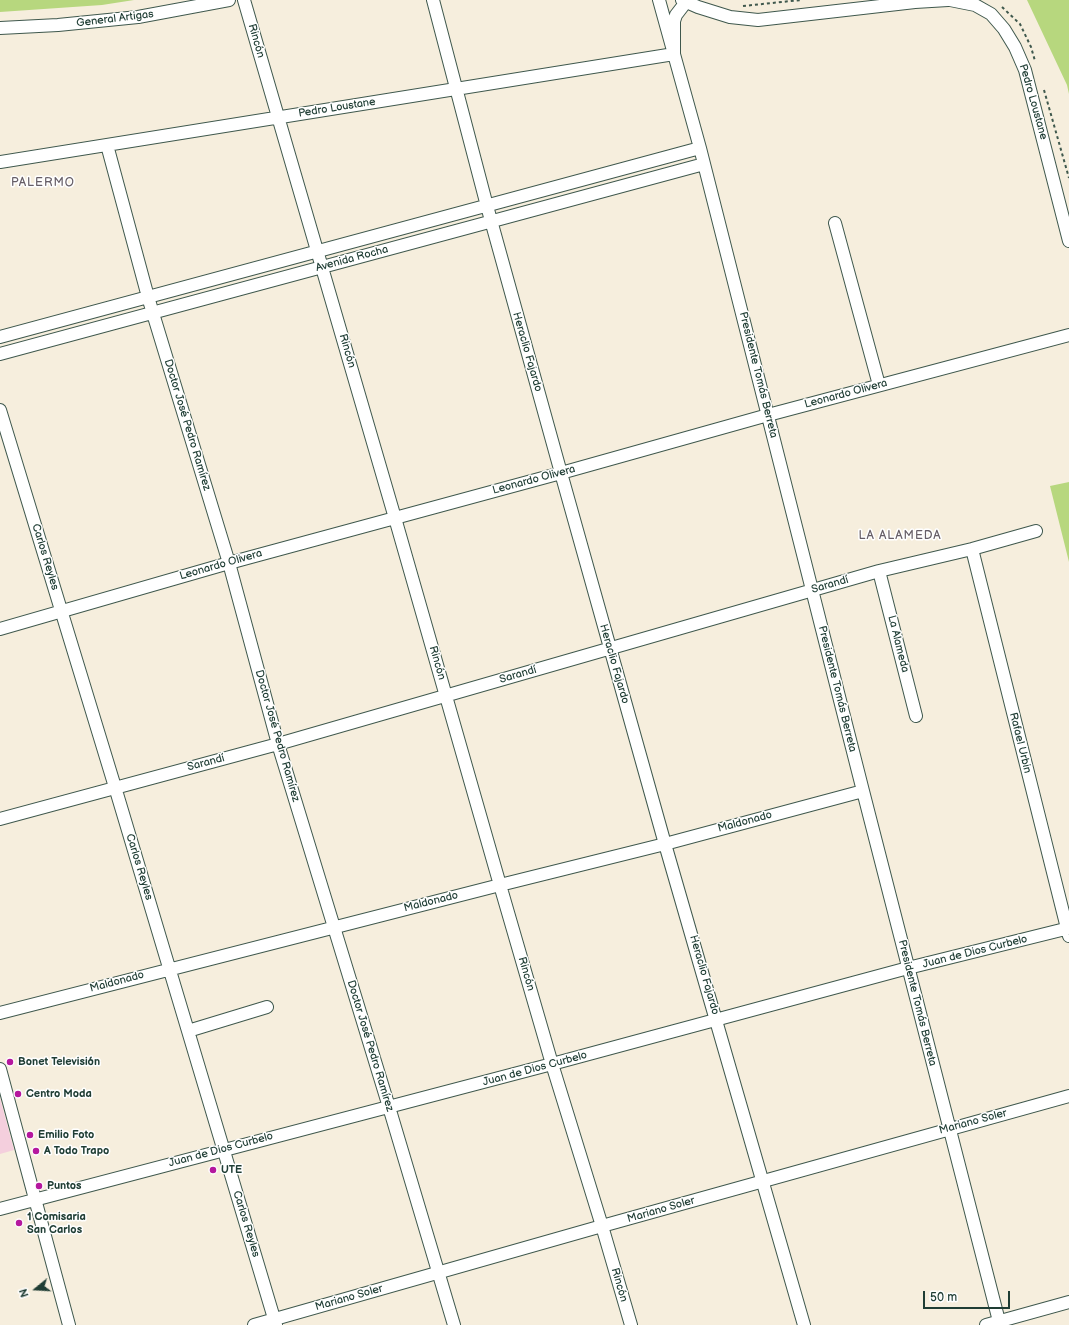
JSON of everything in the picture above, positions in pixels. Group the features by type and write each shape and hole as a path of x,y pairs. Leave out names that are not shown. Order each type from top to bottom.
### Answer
{"street":[{"name":"General Artigas","path":"0,28 58,25 138,17 229,0"},
{"name":"Rincón","path":"244,0 323,267 552,1064 631,1325"},
{"name":"Heraclio Fajardo","path":"433,0 455,89 491,222 610,649 804,1325"},
{"name":"Presidente Tomás Berreta","path":"659,0 700,148 999,1323"},
{"name":"Pedro Loustane","path":"684,1 730,17 758,20 914,2 949,0 975,5 991,14 1004,29 1015,47 1025,70 1069,241"},
{"name":"Presidente Tomás Berreta","path":"674,54 674,21 684,1"},
{"name":"Pedro Loustane","path":"0,162 674,54"},
{"name":"Doctor José Pedro Ramírez","path":"107,145 148,297 229,562 278,744 454,1325"},
{"name":"Avenida Rocha","path":"0,337 700,148"},
{"name":"Avenida Rocha","path":"0,354 153,314 704,164"},
{"path":"835,223 879,385"},
{"name":"Leonardo Olivera","path":"0,629 229,562 561,473 879,385 1069,335"},
{"name":"Carlos Reyles","path":"0,410 170,969 275,1322"},
{"name":"Sarandí","path":"0,819 278,744 879,571 972,549 1036,531"},
{"name":"Rafael Urbin","path":"972,549 1068,931"},
{"name":"La Alameda","path":"879,571 916,716"},
{"name":"Maldonado","path":"0,1013 333,927 665,844 863,791"},
{"name":"Juan de Dios Curbelo","path":"0,1209 552,1064 908,968 1068,931"},
{"path":"188,1031 267,1007"},
{"path":"0,1069 69,1325"},
{"name":"Mariano Soler","path":"254,1325 275,1322 602,1226 1069,1096"},
{"path":"986,1325 999,1323 1069,1302"}],"path":[{"path":"739,6 801,0"}],"shaded area":[{"path":"0,1098 14,1150 0,1154"}],"green space":[{"path":"0,0 134,0 102,5 0,12"},
{"path":"1027,0 1069,0 1069,94 1067,85"},
{"path":"1069,482 1069,562 1050,486"}],"place":[{"name":"Bonet Televisión","path":"10,1062"},
{"name":"Centro Moda","path":"18,1094"},
{"name":"Emilio Foto","path":"30,1135"},
{"name":"A Todo Trapo","path":"36,1151"},
{"name":"UTE","path":"213,1170"},
{"name":"Puntos","path":"39,1186"},
{"name":"1 Comisaria San Carlos","path":"19,1223"}],"district":[{"name":"PALERMO","path":"43,183"},
{"name":"LA ALAMEDA","path":"900,536"}]}
